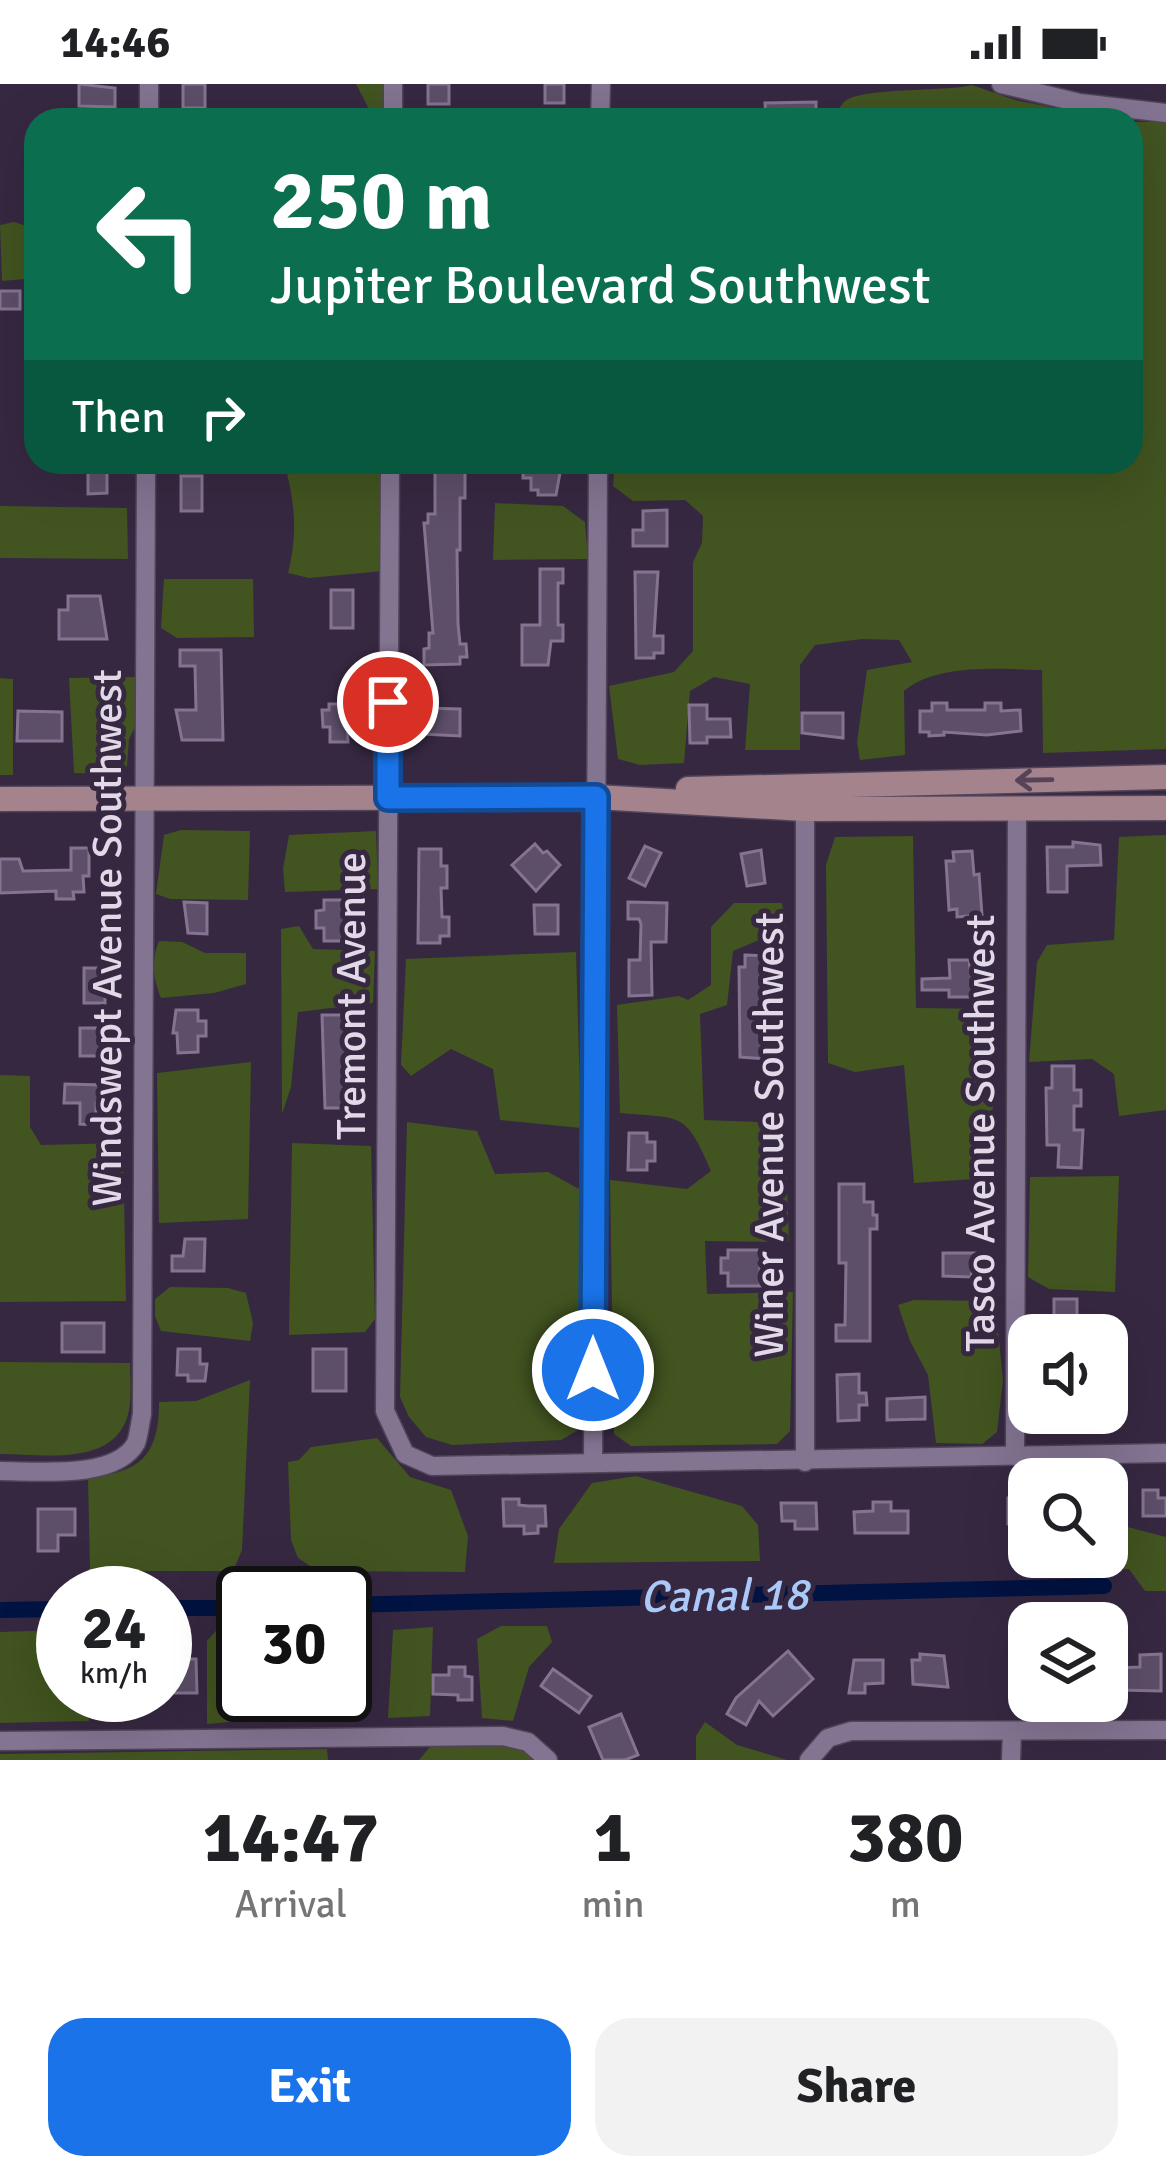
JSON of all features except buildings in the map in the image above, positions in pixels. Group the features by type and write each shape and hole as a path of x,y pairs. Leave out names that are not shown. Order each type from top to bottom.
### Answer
{"street":[{"path":"1004,84 1123,108"},
{"name":"Windswept Avenue Southwest","path":"0,1471 97,1469 120,1460 136,1443 142,1414 146,474"},
{"name":"Tremont Avenue","path":"390,474 385,1411 405,1454 432,1466 593,1463"},
{"path":"598,474 593,1463 1166,1453"},
{"path":"596,797 733,786 1166,777"},
{"path":"0,799 596,797 805,808 1166,808"},
{"name":"Winer Avenue Southwest","path":"805,808 806,1462"},
{"name":"Tasco Avenue Southwest","path":"1015,1456 1017,810"},
{"path":"811,1757 828,1738 851,1731 1166,1730"},
{"path":"1012,1731 1012,1760"},
{"path":"0,1741 503,1736 528,1742 544,1756"},
{"path":"350,1737 350,1760"}],"green space":[{"path":"356,84 384,84 384,108 368,107"},
{"path":"972,85 1055,108 840,108 853,97"},
{"path":"1143,122 1166,122 1166,749 1043,753 1042,670 989,669 934,676 904,691 905,755 860,760 857,742 867,670 912,662 899,640 862,639 815,645 800,665 800,750 745,750 750,684 714,677 690,691 684,763 640,765 618,759 609,686 674,672 693,651 693,562 702,543 703,516 685,500 633,501 613,486 614,474 1143,474"},
{"path":"0,225 24,225 24,279 2,281"},
{"path":"287,474 384,474 383,571 309,578 288,573 294,518"},
{"path":"495,503 563,506 585,522 588,559 493,560"},
{"path":"0,506 127,508 128,559 0,558"},
{"path":"164,579 253,579 254,637 177,638 161,628"},
{"path":"136,677 137,723 129,739 127,766 117,774 74,773 69,678"},
{"path":"0,678 13,679 13,775 0,775"},
{"path":"181,830 250,831 248,900 170,899 156,894 164,835"},
{"path":"376,831 378,889 285,892 283,869 289,835"},
{"path":"1166,835 1166,1110 1119,1116 1114,1074 1092,1059 1029,1062 1037,962 1047,945 1114,940 1119,837"},
{"path":"913,836 916,1008 997,1009 990,1178 914,1183 904,1065 855,1072 828,1063 826,865 835,837"},
{"path":"734,903 782,903 787,937 764,938 733,951 727,1005 700,1014 704,1120 785,1123 789,1242 705,1241 707,1294 793,1292 790,1431 777,1444 631,1446 614,1434 610,1180 687,1189 711,1171 695,1137 679,1121 620,1113 617,1005 679,996 688,1000 711,985 711,927"},
{"path":"299,926 313,949 375,951 373,1003 298,1012 291,1087 282,1114 281,929"},
{"path":"159,941 182,942 205,953 246,953 246,984 214,993 161,998 154,970"},
{"path":"576,952 581,1128 500,1120 493,1069 451,1049 411,1076 401,1065 406,959"},
{"path":"251,1062 248,1219 159,1223 157,1073"},
{"path":"0,1075 30,1076 30,1127 41,1145 123,1143 126,1301 0,1302"},
{"path":"407,1122 477,1131 495,1174 548,1172 581,1190 578,1430 561,1440 452,1445 426,1437 409,1417 400,1397"},
{"path":"292,1143 371,1146 375,1319 365,1332 289,1335"},
{"path":"1119,1176 1115,1292 1049,1289 1028,1277 1030,1177"},
{"path":"170,1287 246,1293 253,1323 250,1341 161,1331 155,1299"},
{"path":"914,1300 995,1301 1003,1380 997,1432 982,1444 936,1443 928,1375 898,1305"},
{"path":"0,1362 130,1363 130,1404 122,1429 110,1441 77,1454 0,1454"},
{"path":"250,1380 242,1550 235,1566 192,1571 192,1566 90,1566 88,1477 121,1471 143,1458 155,1436 159,1402 196,1401"},
{"path":"377,1438 410,1477 451,1490 468,1536 465,1572 372,1571 372,1566 310,1566 298,1558 291,1540 288,1462 299,1460 311,1447"},
{"path":"636,1476 742,1506 758,1525 760,1561 554,1563 559,1529 592,1483"},
{"path":"1128,1527 1166,1537 1166,1591 1145,1591 1129,1569"},
{"path":"501,1626 547,1626 552,1642 529,1667 513,1721 482,1718 477,1639"},
{"path":"433,1627 430,1716 388,1718 393,1630"},
{"path":"36,1631 36,1722 44,1722 0,1723 0,1632"},
{"path":"216,1631 216,1722 229,1722 207,1724 207,1641"},
{"path":"705,1722 737,1745 787,1760 696,1760 696,1736"},
{"path":"472,1741 526,1750 533,1760 419,1760 430,1747"},
{"path":"327,1749 328,1760 0,1760 0,1754"}],"waterway":[{"name":"Canal 18","path":"372,1604 1104,1586"},
{"name":"Canal 18","path":"192,1608 216,1608"},
{"name":"Canal 18","path":"0,1610 36,1609"}],"route":[{"path":"388,702 388,798 596,797 593,1370"}]}
